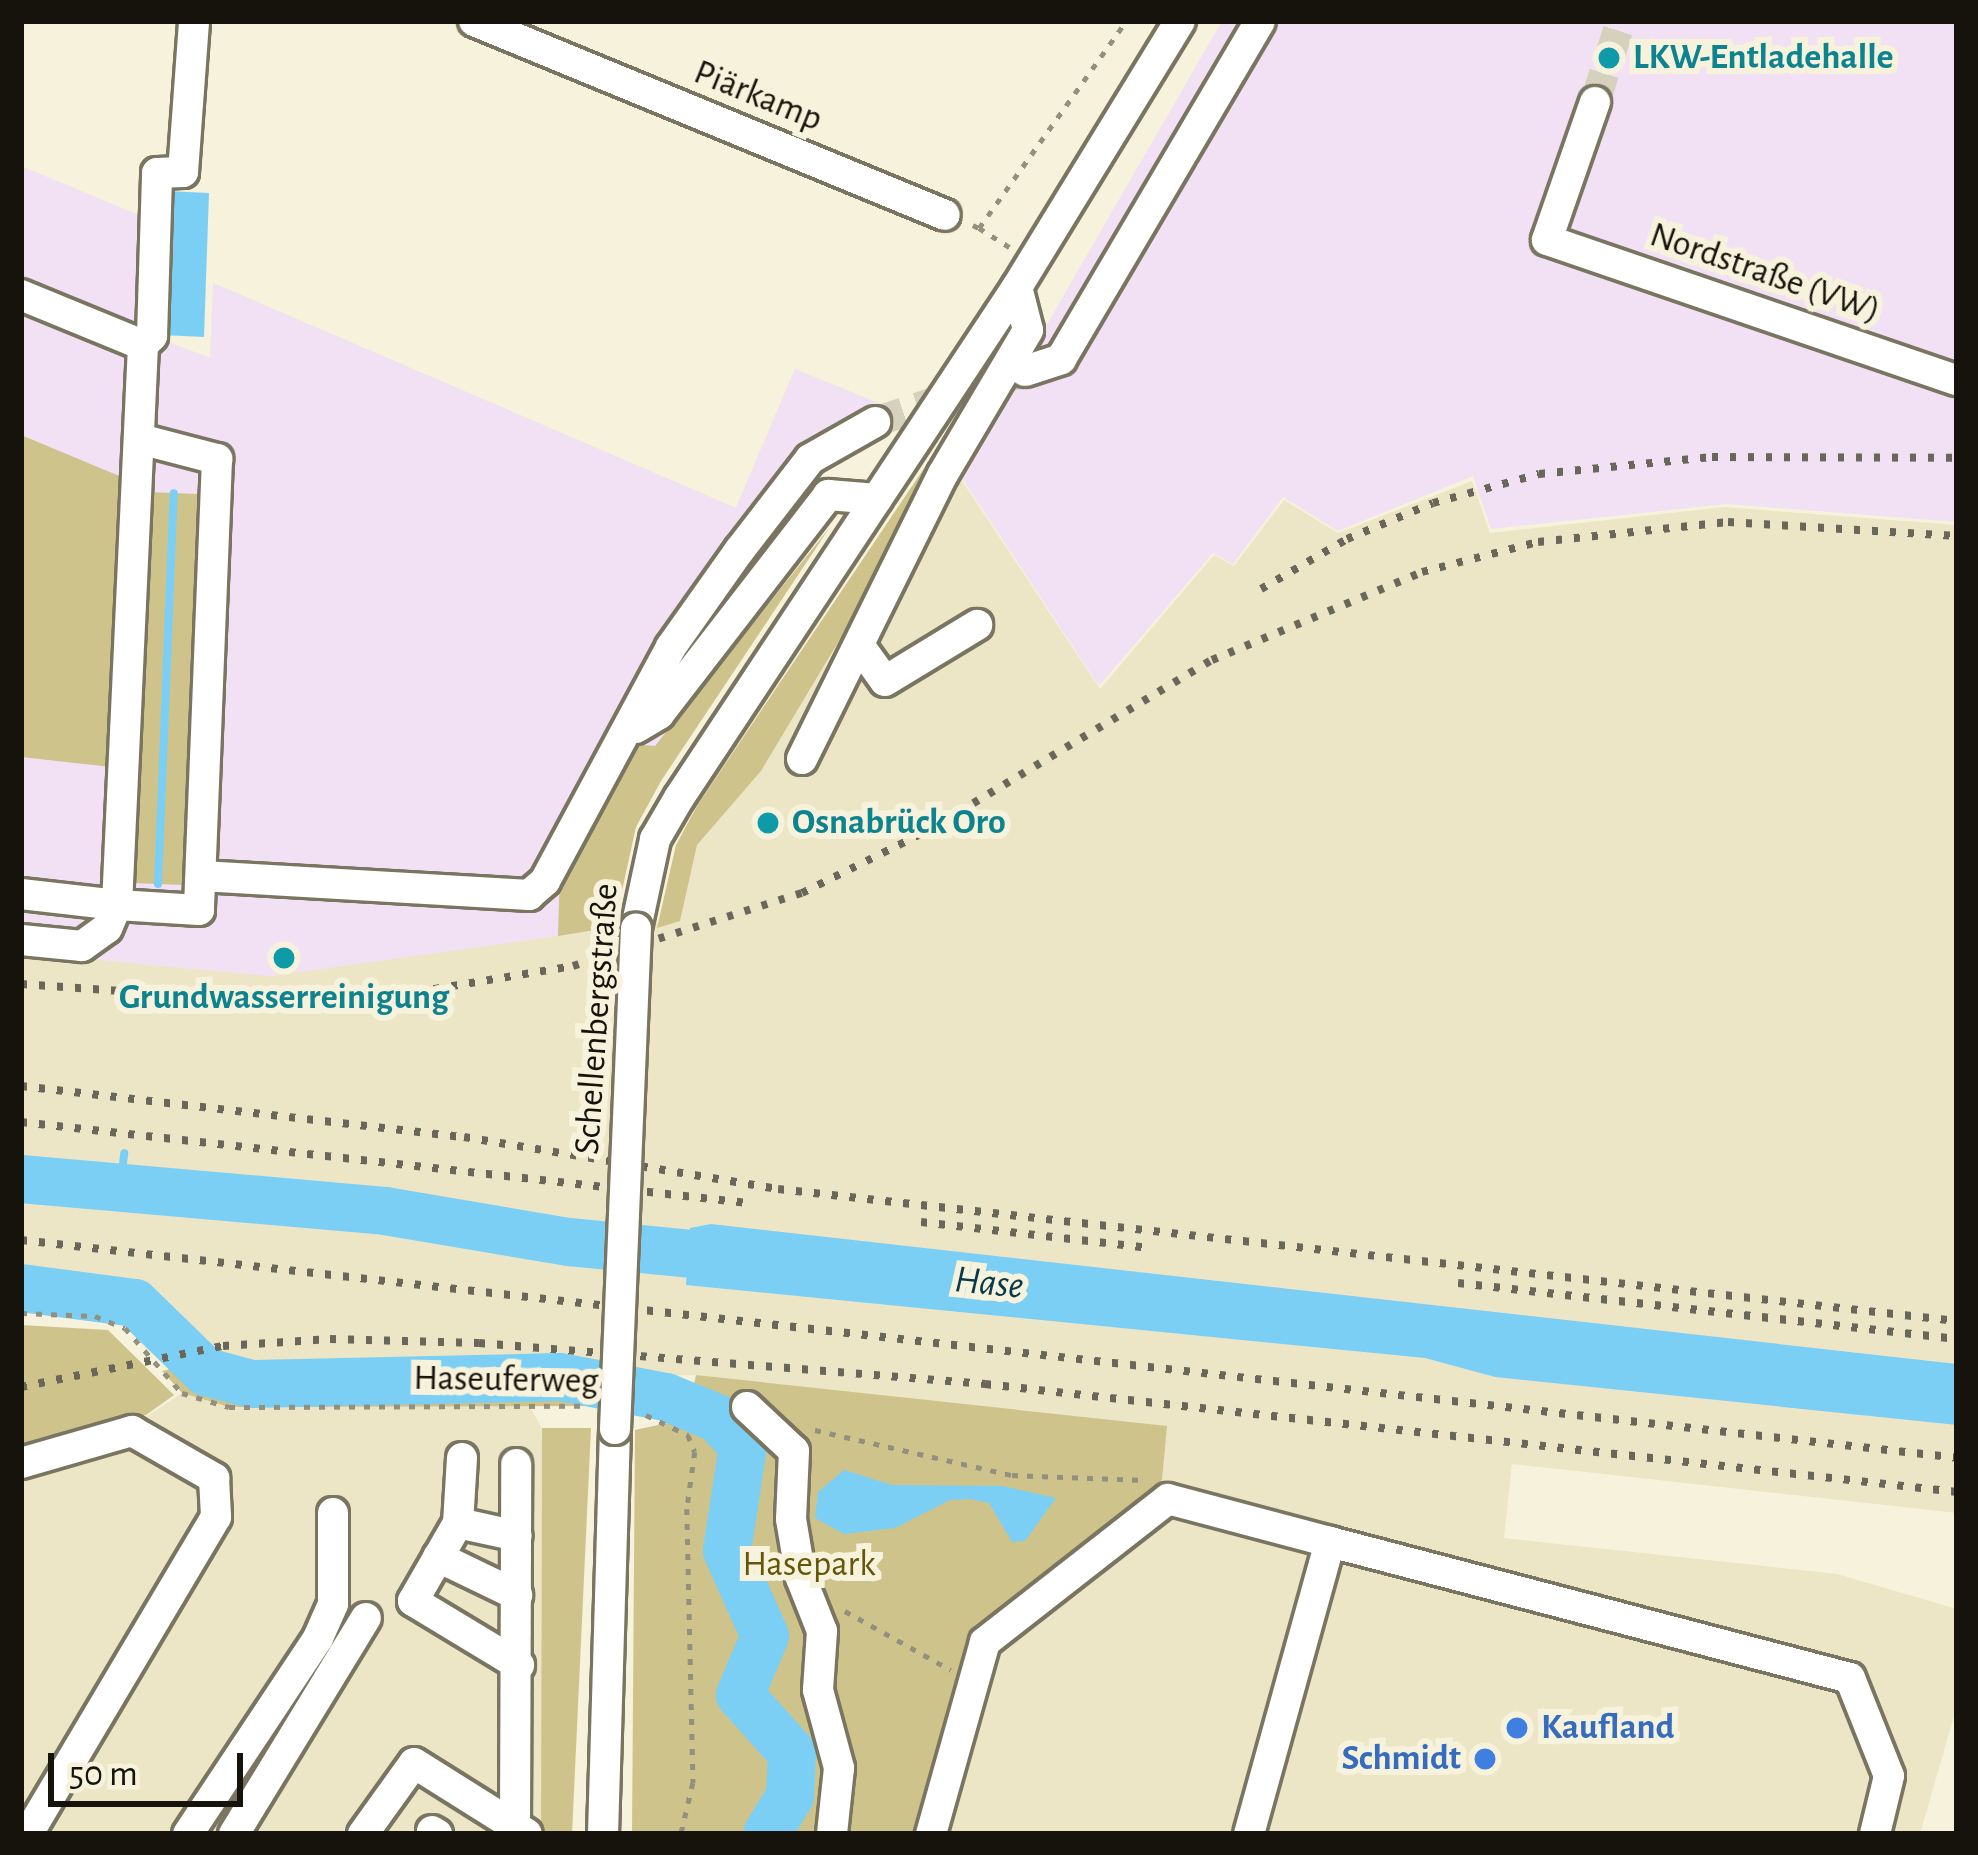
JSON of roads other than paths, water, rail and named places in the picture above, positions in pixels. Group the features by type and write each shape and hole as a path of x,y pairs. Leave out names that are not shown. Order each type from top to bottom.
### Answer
{"street":[{"path":"21,940 82,946 112,916 143,346 152,336 157,173 183,172 194,21"},
{"name":"Piärkamp","path":"475,21 945,215"},
{"name":"Schellenbergstraße","path":"603,1834 627,1420 636,928 656,839 1017,287 1027,252 1180,21"},
{"path":"1025,371 1061,359 1260,21"},
{"name":"Nordstraße (VW)","path":"1594,102 1547,240 1957,380"},
{"path":"802,759 1028,329 1017,287"},
{"path":"21,296 143,346"},
{"path":"201,876 529,895 544,881 629,732 671,647 810,459 875,422"},
{"path":"21,919 199,910 217,459 140,439"},
{"path":"629,732 659,714 828,495 877,499"},
{"path":"859,645 885,681 977,626"},
{"path":"21,894 112,916"},
{"path":"747,1407 794,1451 788,1485 806,1589 822,1631 818,1690 839,1768 832,1834"},
{"path":"21,1462 133,1431 214,1478 216,1517 28,1834"},
{"path":"462,1458 458,1523 416,1605 519,1665"},
{"path":"516,1465 521,1830"},
{"path":"931,1834 985,1642 1168,1499 1850,1678 1889,1776 1875,1834"},
{"path":"188,1834 318,1638 333,1604 333,1513"},
{"path":"458,1523 517,1536"},
{"path":"1249,1834 1330,1542"},
{"path":"438,1558 518,1595"},
{"path":"234,1834 366,1618"},
{"path":"363,1834 414,1763 521,1830"}],"water":[{"path":"167,191 209,193 204,337 162,335"},
{"path":"711,1224 1957,1364 1957,1425 1495,1377 1425,1358 686,1285 690,1228"},
{"path":"844,1470 892,1485 1002,1486 1056,1498 1025,1541 1012,1542 989,1503 970,1499 950,1500 895,1528 844,1534 815,1518 818,1492"}],"waterway":[{"path":"158,884 174,493"},
{"path":"120,1188 124,1153"},
{"name":"Hase","path":"21,1179 385,1211 569,1242 754,1260"},
{"name":"Hase","path":"21,1288 135,1303 206,1372 252,1384 560,1377 666,1397 717,1418 743,1446 727,1551 765,1636 740,1695 792,1753 790,1796 767,1834"}],"tunnel":[{"path":"1595,102 1621,21"},
{"path":"875,422 1014,375"}],"railway":[{"path":"1261,589 1347,539 1433,503 1539,474 1712,457 1957,458"},
{"path":"21,984 280,1002 398,995 573,966 802,893 927,831 1212,660 1422,572 1538,542 1728,522 1957,536"},
{"path":"21,1086 464,1137 778,1189 1957,1321"},
{"path":"21,1122 748,1203"},
{"path":"921,1222 1148,1248"},
{"path":"21,1240 1957,1458"},
{"path":"1458,1283 1957,1339"},
{"path":"21,1387 223,1346 330,1339 479,1343 985,1384 1957,1492"}],"place":[{"name":"LKW-Entladehalle","path":"1609,58"},
{"name":"Osnabrück Oro","path":"768,823"},
{"name":"Grundwasserreinigung","path":"284,958"},
{"name":"Kaufland","path":"1517,1728"},
{"name":"Schmidt","path":"1485,1759"}],"park label":[{"name":"Hasepark","path":"809,1565"}]}
